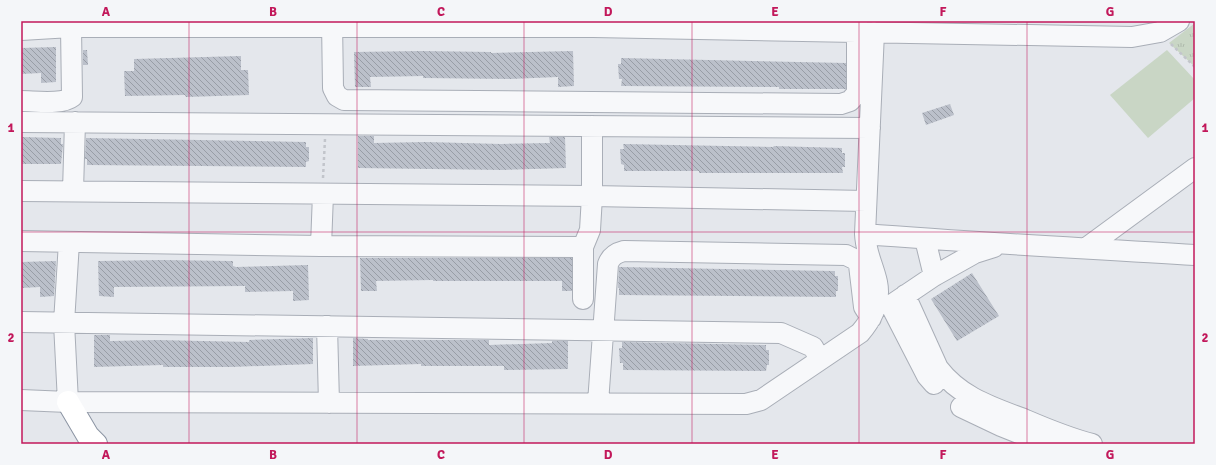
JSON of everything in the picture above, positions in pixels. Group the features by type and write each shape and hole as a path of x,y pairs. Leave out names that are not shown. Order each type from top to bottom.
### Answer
{"highway":[{"path":"68,402 80,444"},
{"path":"68,402 88,436 96,444"}],"street":[{"path":"21,30 71,27 332,24 612,24 863,28 1103,26 1132,37 1155,27 1179,21"},
{"path":"332,24 333,88 337,96 344,100 841,104 850,101 857,93 863,28"},
{"path":"21,101 57,102 68,100 72,96 71,27"},
{"path":"863,28 870,128 865,247 878,283 877,300 869,321"},
{"path":"21,122 870,128"},
{"path":"73,191 74,122"},
{"path":"583,299 583,247 590,230 592,196 592,126"},
{"path":"1086,248 1195,168"},
{"path":"21,191 592,196 866,201"},
{"path":"321,246 323,194"},
{"path":"865,234 1195,255"},
{"path":"925,239 934,276"},
{"path":"21,241 321,246 583,247"},
{"path":"68,402 64,323 69,242"},
{"path":"21,400 68,402 746,404 767,396 820,360 852,338 869,321 934,276 979,251 1012,244"},
{"path":"598,403 608,264 614,255 624,251 846,256 856,260 859,265 864,307 869,321"},
{"path":"898,300 927,376 945,396 973,413 1046,444"},
{"path":"898,300 938,368 958,389 979,401 1072,439 1092,444"},
{"path":"21,322 781,333 813,347 820,360"},
{"path":"327,326 329,403"}],"path":[{"path":"1155,27 1195,67"},
{"path":"323,194 325,125"}],"green space":[{"path":"1195,23 1195,67 1169,43"},
{"path":"1167,50 1195,80 1195,98 1148,138 1110,95"}],"building":[{"path":"56,47 56,82 41,83 41,73 21,74 21,48"},
{"path":"83,50 87,50 88,65 83,65"},
{"path":"421,51 491,53 573,51 574,86 558,87 558,77 510,79 423,78 423,76 370,77 371,87 355,87 354,52"},
{"path":"241,56 241,70 248,70 249,95 186,97 185,95 125,96 124,71 134,71 134,59"},
{"path":"621,58 846,63 846,89 621,86 622,79 619,79 618,64 621,64"},
{"path":"950,104 954,115 926,125 922,113"},
{"path":"358,136 374,136 374,143 426,142 501,144 550,143 549,137 565,137 566,168 502,170 358,168"},
{"path":"21,137 61,138 61,144 63,144 61,164 21,164"},
{"path":"86,138 306,142 306,147 309,147 309,161 306,162 306,167 87,165 87,159 85,159"},
{"path":"623,144 842,148 842,153 845,153 845,167 842,167 843,173 699,173 699,171 624,171 624,165 621,164 620,149 624,149"},
{"path":"360,258 572,258 572,291 562,291 562,281 433,280 376,281 377,291 361,291"},
{"path":"56,261 54,296 40,297 40,287 21,288 21,262"},
{"path":"98,261 233,261 233,266 236,267 308,265 309,300 293,301 293,291 245,292 245,286 114,287 114,297 99,296"},
{"path":"619,267 835,271 835,276 838,276 838,291 836,291 836,297 619,295"},
{"path":"972,273 999,316 957,341 931,299"},
{"path":"94,335 110,335 110,341 157,340 249,342 249,340 313,338 313,364 231,367 163,367 163,365 94,367"},
{"path":"353,338 368,340 489,340 489,345 568,341 568,369 504,370 504,366 421,366 421,364 353,366"},
{"path":"622,342 766,345 766,350 769,350 769,365 767,365 766,371 623,370 623,363 620,363 619,348 622,348"}]}
